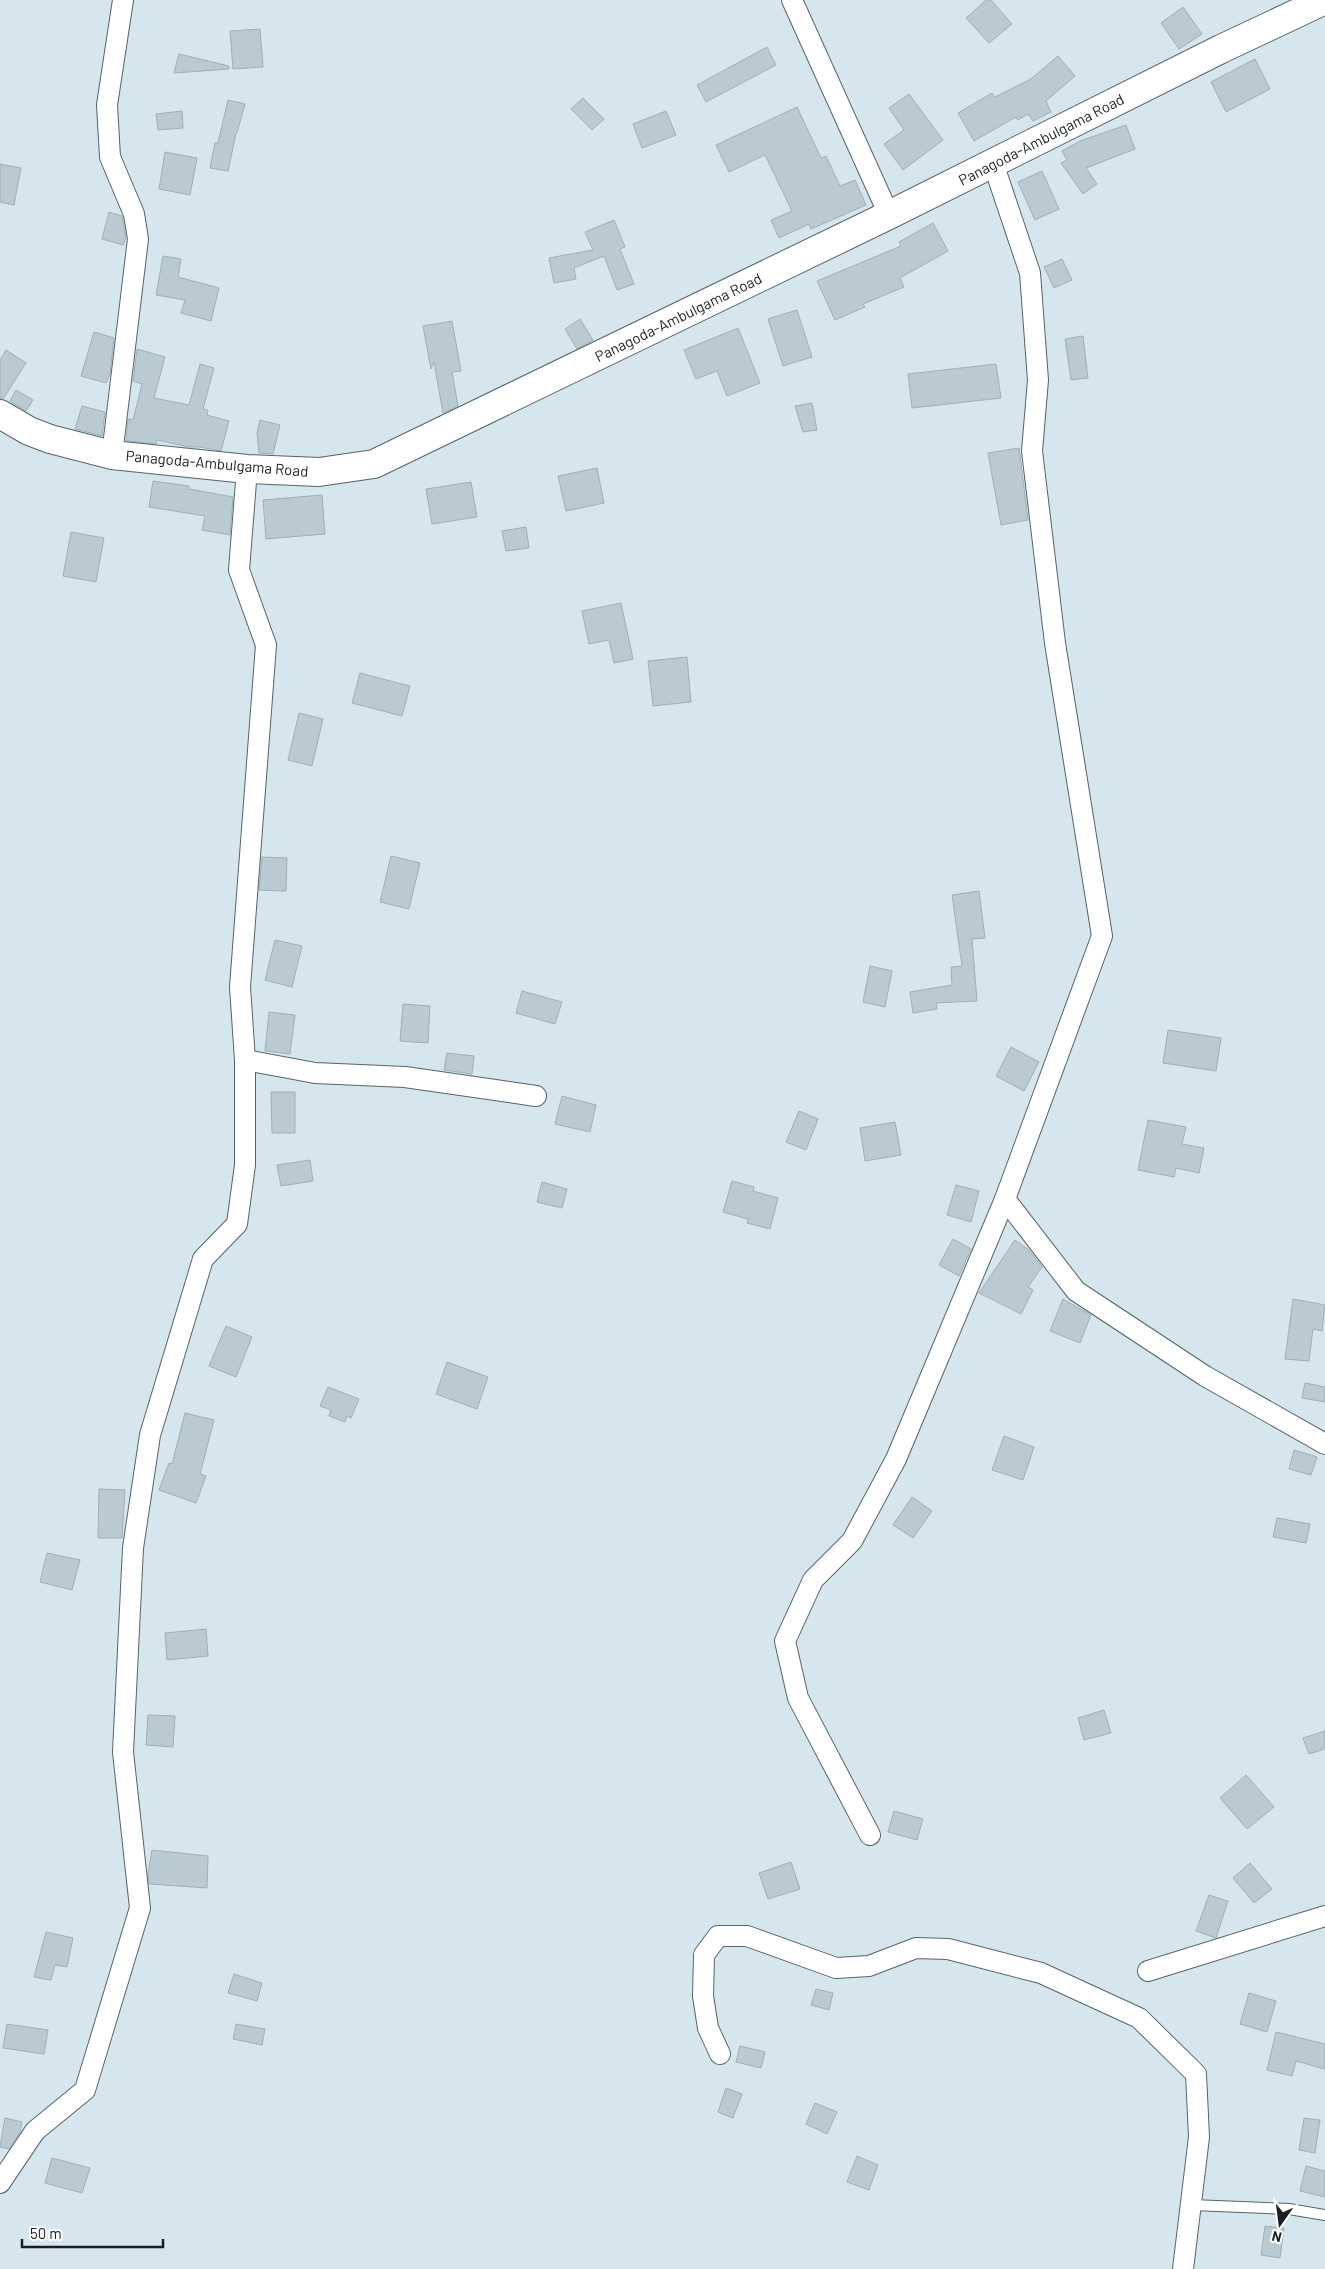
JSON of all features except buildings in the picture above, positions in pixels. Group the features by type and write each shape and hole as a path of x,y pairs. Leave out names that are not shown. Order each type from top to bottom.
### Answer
{"main road":[{"name":"Panagoda-Ambulgama Road","path":"0,414 29,431 50,439 112,455 247,469 319,472 374,464 889,215 1221,49 1325,0"}],"street":[{"path":"112,455 138,239 134,214 110,157 107,113 123,0"},
{"path":"792,0 889,215"},
{"path":"870,1835 798,1698 785,1641 813,1580 852,1541 896,1459 1005,1199 1102,936 1055,643 1032,451 1038,380 1030,273 993,162"},
{"path":"0,2182 35,2130 85,2090 140,1908 123,1752 133,1548 150,1435 203,1259 236,1224 245,1165 245,1060 240,987 266,646 239,570 247,469"},
{"path":"245,1060 315,1073 405,1077 536,1096"},
{"path":"1005,1199 1076,1291 1205,1376 1325,1444"},
{"path":"1148,1971 1325,1916"},
{"path":"720,2054 708,2028 703,1996 704,1955 718,1936 747,1936 836,1968 869,1966 916,1948 948,1949 1041,1973 1138,2018 1196,2074 1199,2137 1183,2269"}],"lane":[{"path":"1192,2205 1289,2209 1325,2215"}]}
